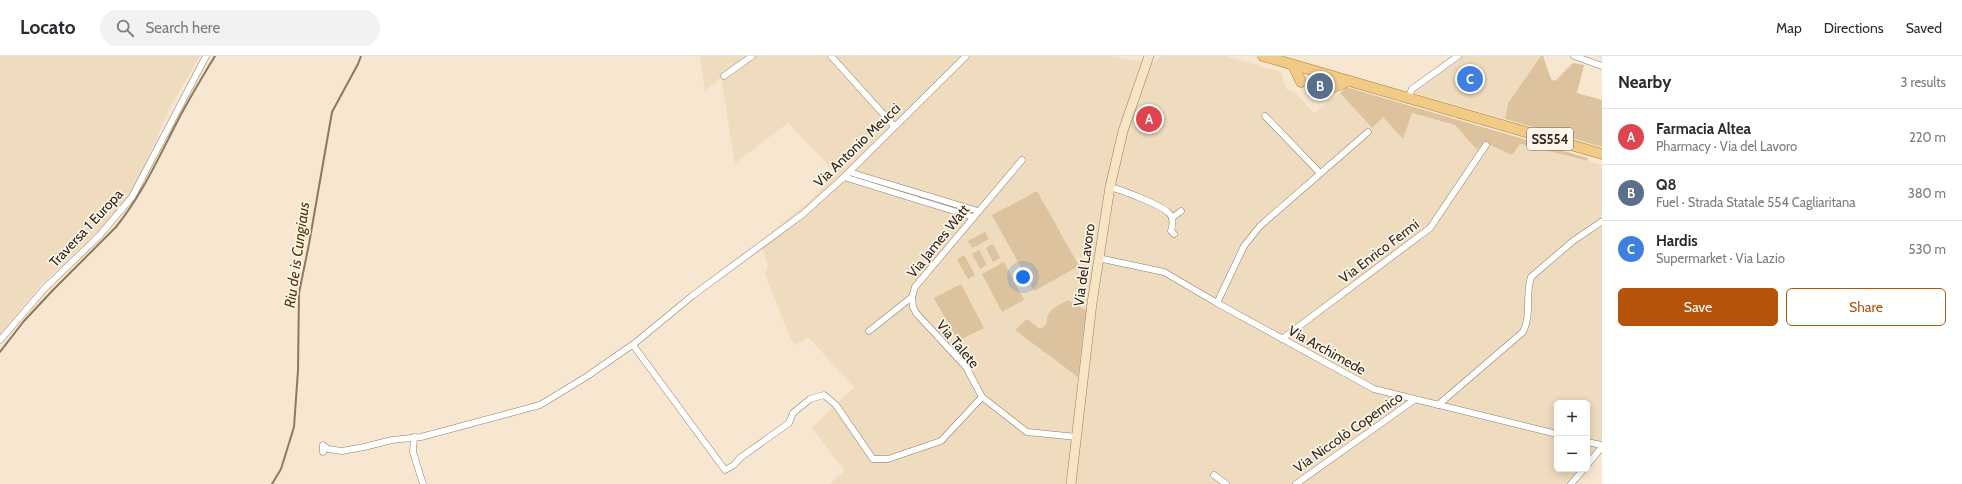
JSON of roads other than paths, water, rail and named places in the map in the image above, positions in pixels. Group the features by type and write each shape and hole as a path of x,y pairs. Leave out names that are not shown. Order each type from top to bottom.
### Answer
{"main road":[{"name":"Via del Lavoro","path":"1071,484 1098,258 1110,187 1123,131 1149,56"},
{"name":"SS554","path":"1263,56 1602,155"},
{"path":"1293,65 1301,82"},
{"path":"1329,89 1349,81"}],"street":[{"name":"Traversa 1 Europa","path":"0,340 45,288 99,236 132,197 206,56"},
{"path":"724,76 752,56"},
{"path":"831,56 894,126"},
{"name":"Via Antonio Meucci","path":"323,452 322,445 328,449 342,451 414,437 421,437 540,405 586,377 633,345 692,296 803,214 844,177 966,56"},
{"path":"1408,98 1412,89 1458,56"},
{"path":"1574,56 1602,66"},
{"path":"1265,116 1320,173"},
{"path":"1217,303 1244,246 1260,226 1368,132"},
{"name":"Via Enrico Fermi","path":"1282,339 1430,228 1486,145"},
{"name":"Via James Watt","path":"869,331 912,297 915,287 1022,160"},
{"path":"849,172 978,211"},
{"path":"844,177 973,217"},
{"path":"1110,187 1162,208 1170,213 1172,218 1172,231 1174,234"},
{"path":"910,198 913,191"},
{"path":"1172,218 1181,211"},
{"path":"1438,405 1523,332 1529,318 1529,284 1531,277 1552,258 1601,222"},
{"name":"Via Archimede","path":"1098,258 1164,272 1217,303 1374,389 1554,433"},
{"name":"Via Talete","path":"912,297 913,306 916,313 966,367 982,397 1028,432 1077,437"},
{"path":"633,345 726,470 734,465 740,458 790,423 793,413 810,400 824,395 836,405 873,459 888,459 941,441 982,397"},
{"name":"Via Niccolò Copernico","path":"1296,484 1414,400"},
{"path":"414,437 412,452 423,484"},
{"path":"1590,443 1602,446 1590,461"},
{"path":"1571,484 1581,472"},
{"path":"1214,475 1226,484"}],"waterway":[{"path":"0,352 24,321 116,227 125,215 148,178 184,108 215,56"},
{"name":"Riu de is Cungiaus","path":"272,484 281,469 294,427 298,370 299,293 332,112 361,56"}],"place":[{"name":"Hardis","path":"1470,79"},
{"name":"Q8","path":"1320,86"},
{"name":"Farmacia Altea","path":"1149,119"}]}
